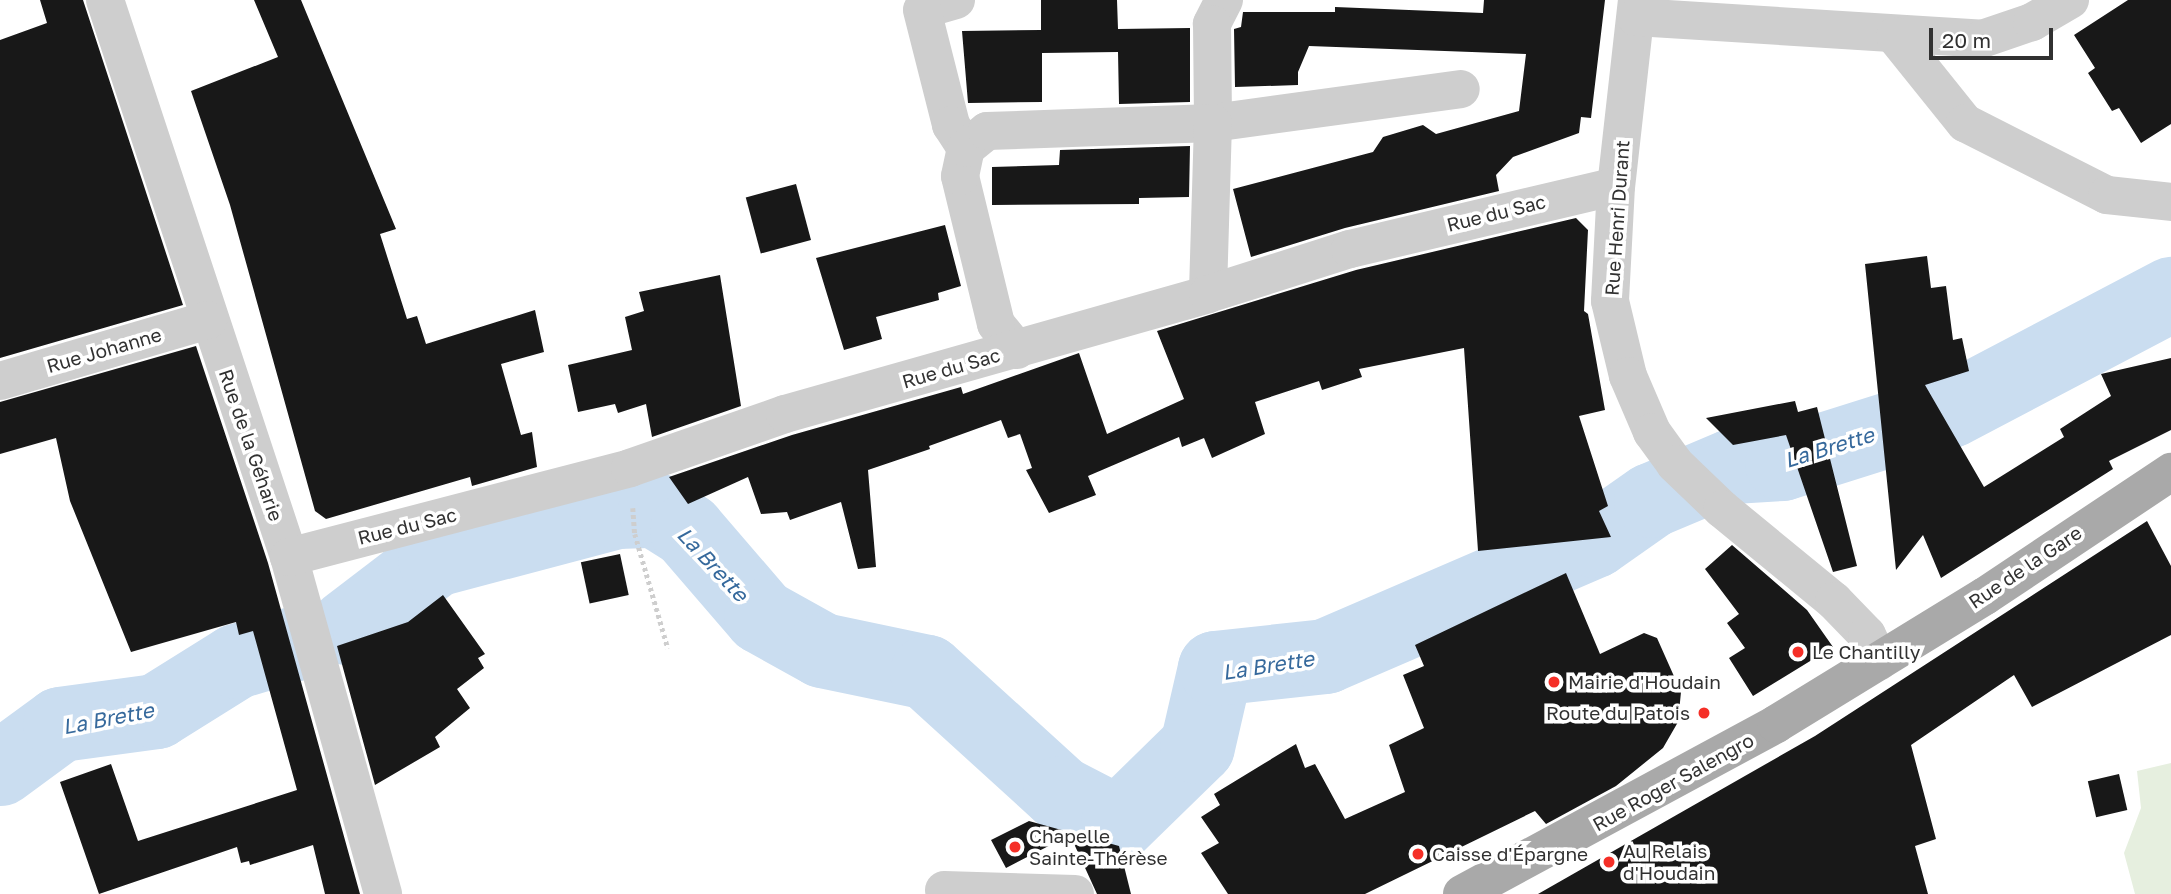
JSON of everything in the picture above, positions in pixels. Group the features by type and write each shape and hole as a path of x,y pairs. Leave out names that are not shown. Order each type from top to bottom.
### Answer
{"main road":[{"name":"Rue de la Gare","path":"1879,661 2171,472"},
{"name":"Rue Roger Salengro","path":"1465,893 1723,756 1879,661"}],"street":[{"name":"Rue de la Géharie","path":"105,0 208,320 289,556 383,894"},
{"path":"956,0 922,10 951,125 966,148"},
{"path":"1208,294 1213,123 1212,24 1224,0"},
{"path":"1636,8 1895,36 1982,39 2032,22 2070,0"},
{"name":"Rue Henri Durant","path":"1636,8 1616,186 1610,301 1628,376 1652,432 1675,464 1708,496 1834,601 1867,635 1879,661"},
{"path":"1895,36 1965,123 2107,195 2171,202"},
{"path":"1017,350 996,324 960,176 966,148 987,131 1213,123 1461,89"},
{"name":"Rue du Sac","path":"289,556 630,468 785,414 1017,350 1350,249 1616,186"},
{"name":"Rue Johanne","path":"0,381 208,320"},
{"path":"944,890 1075,894"}],"path":[{"path":"635,534 668,648"}],"green space":[{"path":"2171,763 2171,894 2135,894 2124,853 2141,808 2137,771"}],"building":[{"path":"40,0 83,0 183,305 0,358 0,40 47,23"},
{"path":"254,0 301,0 396,229 380,234 407,319 417,316 426,344 535,310 544,352 501,364 521,435 532,432 537,467 472,486 470,477 326,519 315,511 230,205 191,91 278,57"},
{"path":"1041,0 1117,0 1118,29 1190,28 1190,102 1119,104 1118,52 1042,53 1042,102 968,103 962,31 1041,30"},
{"path":"1484,0 1605,0 1591,118 1581,117 1579,133 1513,157 1496,175 1499,191 1345,228 1251,257 1233,189 1373,152 1383,137 1423,125 1436,134 1519,111 1526,54 1309,46 1298,72 1298,85 1235,87 1234,29 1241,27 1243,12 1335,12 1335,7 1483,13"},
{"path":"2128,0 2171,0 2171,124 2141,143 2119,108 2112,111 2088,73 2095,68 2074,35"},
{"path":"1190,146 1189,197 1139,198 1139,204 992,205 992,167 1059,165 1060,150"},
{"path":"796,184 811,240 761,253 746,197"},
{"path":"1576,218 1588,230 1584,311 1588,314 1605,410 1579,416 1608,506 1599,511 1611,537 1478,551 1464,348 1359,369 1362,377 1322,390 1319,381 1255,402 1265,434 1212,458 1204,438 1182,447 1179,437 1088,476 1096,495 1049,513 1026,470 1032,468 1020,434 1008,438 1001,420 929,446 930,449 868,470 876,567 858,569 841,502 790,520 787,512 761,514 748,477 688,504 669,477 792,435 961,387 963,394 1079,353 1107,434 1184,399 1157,331 1356,270"},
{"path":"945,225 961,286 938,293 939,300 876,317 882,339 844,350 816,258"},
{"path":"1927,256 1931,288 1946,286 1953,340 1962,338 1969,371 1925,385 1984,487 2064,437 2060,429 2111,396 2101,374 2171,358 2171,430 2109,461 2113,469 1941,578 1923,535 1896,570 1865,264"},
{"path":"720,275 741,406 652,437 646,404 618,413 615,404 578,412 568,365 632,350 625,317 644,311 639,292"},
{"path":"196,346 268,563 360,894 325,894 313,845 250,865 249,861 241,863 237,847 99,894 60,782 111,764 138,841 297,790 253,631 239,635 236,622 131,652 70,501 56,438 0,454 0,402"},
{"path":"1795,401 1798,412 1817,407 1857,566 1833,572 1786,435 1733,445 1706,418"},
{"path":"2147,521 2171,566 2171,635 2032,707 2014,675 1911,745 1936,839 1915,846 1928,894 1538,894 1815,736"},
{"path":"1732,545 1807,610 1833,647 1753,696 1729,658 1745,648 1727,623 1739,614 1705,569"},
{"path":"620,554 629,595 590,603 581,562"},
{"path":"1566,573 1600,654 1644,633 1657,638 1681,692 1678,722 1663,748 1616,786 1546,824 1535,811 1365,894 1228,894 1201,853 1219,843 1201,817 1220,805 1214,794 1296,744 1305,768 1315,764 1345,819 1405,792 1389,745 1424,728 1403,675 1424,666 1415,645"},
{"path":"443,595 485,654 478,658 484,668 457,689 470,708 435,737 440,747 375,785 337,646 408,622"},
{"path":"2119,774 2127,810 2096,817 2088,781"},
{"path":"1029,821 1119,846 1131,894 1097,894 1070,835 1006,868 991,840"}],"waterway":[{"name":"La Brette","path":"346,627 435,559 617,511 655,510 687,530 761,616 822,650 927,672 1060,793 1118,823 1197,746 1215,668 1325,656 1594,540 1651,500 1732,466 1782,463 1950,410 2171,294"},
{"name":"La Brette","path":"0,768 60,724 156,711 236,661 296,643"}],"place":[{"name":"Le Chantilly","path":"1798,652"},
{"name":"Mairie d'Houdain","path":"1554,682"},
{"name":"Route du Patois","path":"1704,713"},
{"name":"Chapelle Sainte-Thérèse","path":"1015,847"},
{"name":"Caisse d'Épargne","path":"1418,854"},
{"name":"Au Relais d'Houdain","path":"1609,862"}]}
